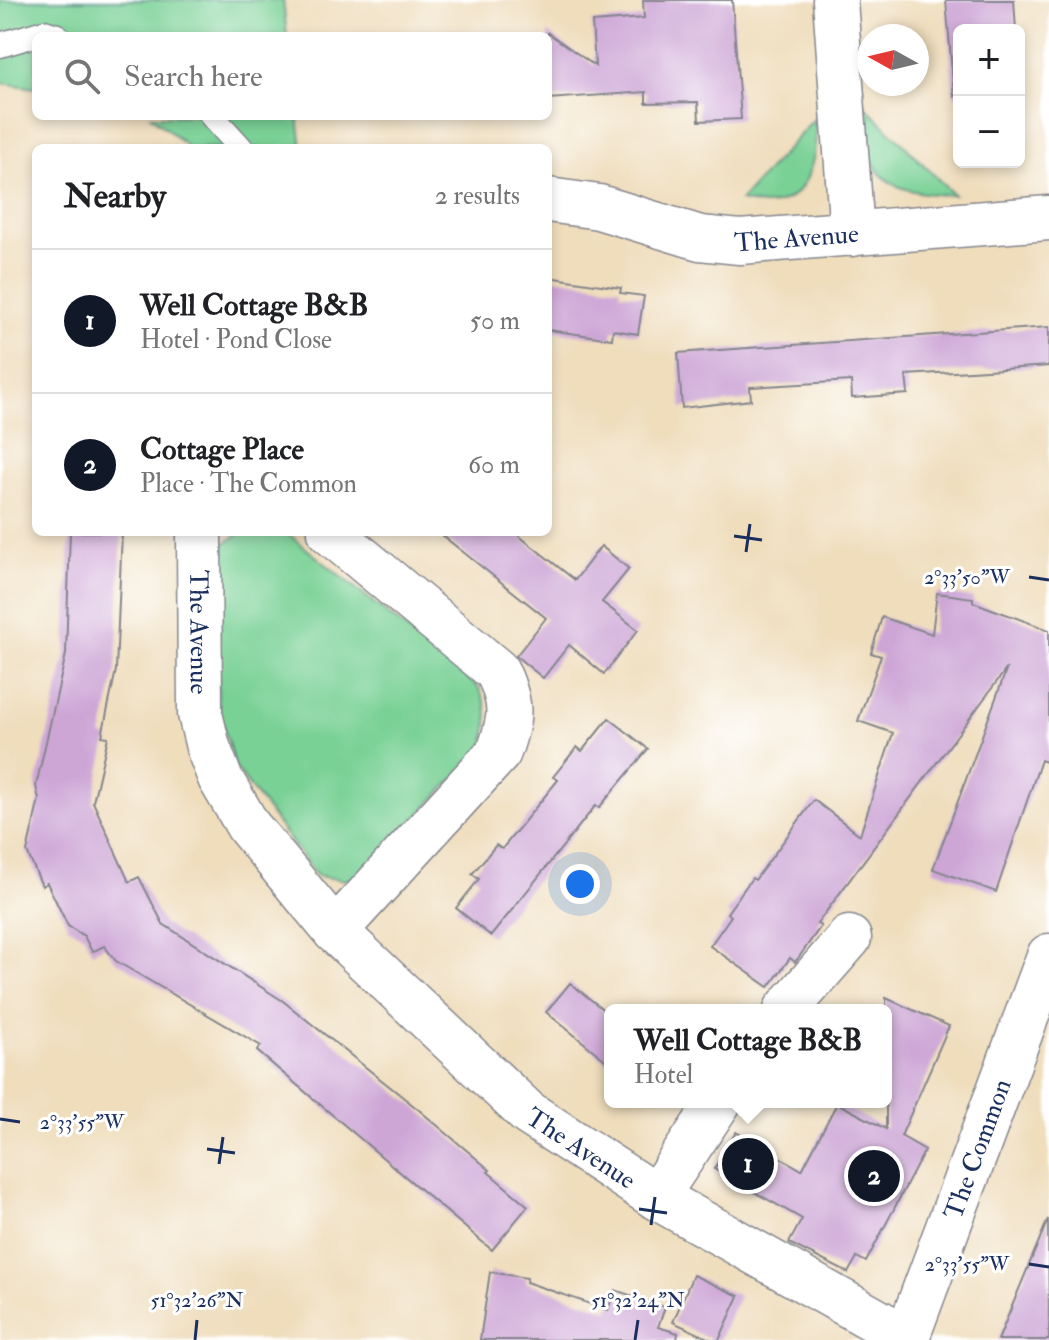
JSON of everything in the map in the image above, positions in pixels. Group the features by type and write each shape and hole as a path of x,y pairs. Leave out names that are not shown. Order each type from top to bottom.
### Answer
{"street":[{"path":"835,0 852,234"},
{"name":"The Avenue","path":"552,201 599,207 700,238 740,242 1049,218"},
{"name":"The Avenue","path":"199,536 200,714 208,747 220,778 248,826 335,931 528,1113 656,1197 906,1339"},
{"path":"335,536 497,671 509,695 508,724 499,752 335,931"},
{"path":"791,1004 849,938"},
{"name":"The Common","path":"906,1339 1049,956"},
{"path":"656,1197 715,1108"}],"lane":[{"path":"0,45 32,36"},
{"path":"216,120 237,144"}],"green space":[{"path":"0,0 283,0 287,32 32,32 32,87 0,83"},
{"path":"860,101 954,195 908,190 893,184 881,174 866,146"},
{"path":"815,118 813,161 802,186 793,196 765,205 740,201"},
{"path":"156,120 298,120 302,144 184,144"},
{"path":"236,536 291,536 479,688 487,711 483,749 358,877 346,880 317,876 235,767 218,707 219,547"}],"building":[{"path":"643,0 732,0 741,119 699,121 698,102 646,103 646,92 552,99 552,36 595,66 592,22 644,18"},
{"path":"946,0 1014,0 1016,24 953,24 953,84"},
{"path":"552,278 621,288 620,293 644,296 638,334 613,330 612,339 552,331"},
{"path":"1049,327 1049,366 906,375 908,394 852,398 851,381 750,387 751,400 682,408 678,353"},
{"path":"70,536 122,536 116,670 102,736 108,737 93,802 129,882 139,877 163,924 283,1001 419,1110 528,1206 492,1250 257,1051 261,1046 116,961 104,946 92,952 84,936 68,926 47,883 42,886 27,852 39,799 36,786 66,654"},
{"path":"443,536 519,536 575,580 601,546 629,569 602,602 638,630 604,674 569,645 543,678 516,656 546,618"},
{"path":"937,593 973,598 973,602 1049,630 1049,763 1041,760 996,892 933,869 1007,668 817,924 821,926 799,957 795,962 790,958 769,987 710,946 731,916 727,913 814,800 860,835 893,733 858,721 881,656 871,653 882,617 932,634"},
{"path":"609,718 648,749 599,808 596,805 491,936 456,908 479,879 472,874 496,845 502,849 558,780 553,777 577,747 582,751"},
{"path":"570,983 604,1010 604,1059 546,1012"},
{"path":"886,998 949,1026 901,1136 925,1150 866,1262 857,1257 848,1273 789,1243 802,1219 714,1169 736,1132 802,1170 834,1108 846,1108 886,1129 886,1108 892,1108 892,1004 886,1004"},
{"path":"1048,1219 1049,1340 998,1340"},
{"path":"490,1272 527,1278 526,1282 608,1310 615,1290 665,1307 658,1327 678,1333 677,1340 480,1340"},
{"path":"693,1275 739,1296 719,1340 712,1340 673,1322"}],"place":[{"name":"Well Cottage B&B","path":"748,1164"},
{"name":"Cottage Place","path":"874,1176"}]}
